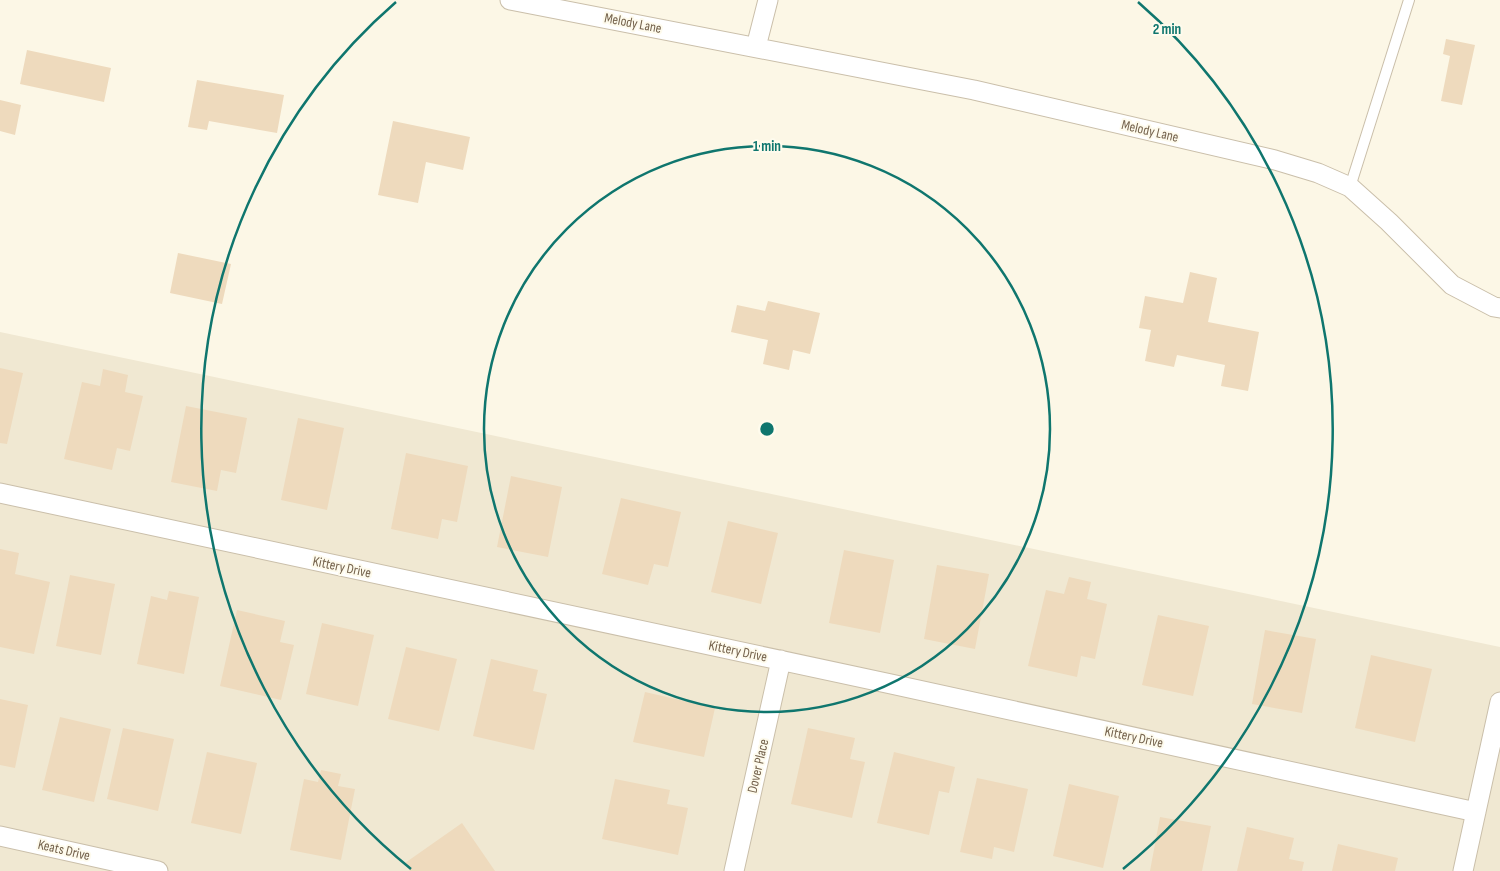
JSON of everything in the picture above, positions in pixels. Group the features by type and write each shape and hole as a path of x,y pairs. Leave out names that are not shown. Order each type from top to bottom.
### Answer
{"street":[{"name":"Melody Lane","path":"510,0 974,90 1275,160 1318,173 1350,187 1389,222 1452,285 1494,307 1500,308"},
{"path":"756,47 768,0"},
{"name":"Kittery Drive","path":"0,493 782,660 1476,812"},
{"name":"Dover Place","path":"734,871 782,660"},
{"path":"1463,871 1500,702"},
{"name":"Keats Drive","path":"0,836 158,871"}],"lane":[{"path":"1350,187 1409,0"}],"shaded area":[{"path":"0,332 1500,647 1500,871 0,871"}],"building":[{"path":"1446,39 1475,45 1462,105 1441,101 1450,56 1443,54"},
{"path":"27,50 111,68 104,102 20,84"},
{"path":"197,80 284,95 277,133 209,121 207,130 188,127"},
{"path":"0,100 21,105 15,135 0,131"},
{"path":"393,121 470,137 463,170 426,162 418,203 378,195"},
{"path":"178,253 231,264 222,304 170,293"},
{"path":"1190,272 1217,278 1208,322 1259,332 1248,391 1221,386 1225,365 1177,355 1174,367 1145,361 1151,330 1139,328 1145,296 1183,303"},
{"path":"768,301 820,313 810,354 793,350 789,370 763,364 768,340 731,332 737,305 765,311"},
{"path":"0,368 23,373 7,444 0,443"},
{"path":"103,369 128,375 125,392 143,396 130,451 117,448 112,470 64,459 82,382 100,386"},
{"path":"186,406 247,418 236,473 221,470 217,491 171,482"},
{"path":"298,418 344,428 327,510 281,500"},
{"path":"406,453 468,466 457,522 442,519 438,539 391,529"},
{"path":"511,476 562,487 548,557 497,547"},
{"path":"621,498 681,512 668,567 654,564 648,585 602,574"},
{"path":"728,521 778,533 761,604 711,592"},
{"path":"0,549 19,553 15,574 50,582 34,654 0,647"},
{"path":"844,550 894,560 880,633 829,623"},
{"path":"937,565 989,574 975,649 924,639"},
{"path":"70,575 115,584 101,655 56,646"},
{"path":"1069,577 1091,582 1087,599 1107,604 1095,659 1081,656 1077,677 1028,666 1046,590 1064,594"},
{"path":"169,591 199,597 184,674 137,664 151,596 167,600"},
{"path":"237,610 285,621 280,642 294,645 281,700 220,686"},
{"path":"1158,615 1209,626 1193,696 1142,685"},
{"path":"322,623 374,635 358,706 306,694"},
{"path":"1265,630 1316,639 1302,713 1252,704"},
{"path":"406,647 457,659 439,731 388,719"},
{"path":"1371,655 1432,669 1415,742 1355,728"},
{"path":"491,659 538,670 533,691 547,694 534,750 473,736"},
{"path":"645,692 715,708 704,757 633,742"},
{"path":"0,699 28,705 15,768 0,765"},
{"path":"60,717 111,729 94,802 42,790"},
{"path":"123,728 174,739 158,811 107,799"},
{"path":"808,728 855,738 850,759 865,762 852,818 791,804"},
{"path":"207,752 257,763 241,834 191,823"},
{"path":"894,752 955,767 949,793 939,791 929,835 877,823"},
{"path":"321,770 341,774 338,786 355,789 341,860 290,850 304,779 318,782"},
{"path":"977,778 1028,789 1014,852 994,847 992,859 960,852"},
{"path":"615,779 670,790 667,804 688,808 678,855 602,839"},
{"path":"1069,784 1119,796 1103,868 1053,856"},
{"path":"1160,817 1211,826 1202,871 1150,871"},
{"path":"462,823 495,871 410,871 405,863"},
{"path":"1247,827 1294,838 1289,859 1304,862 1302,871 1237,871"},
{"path":"1338,844 1398,858 1395,871 1332,871"}]}
